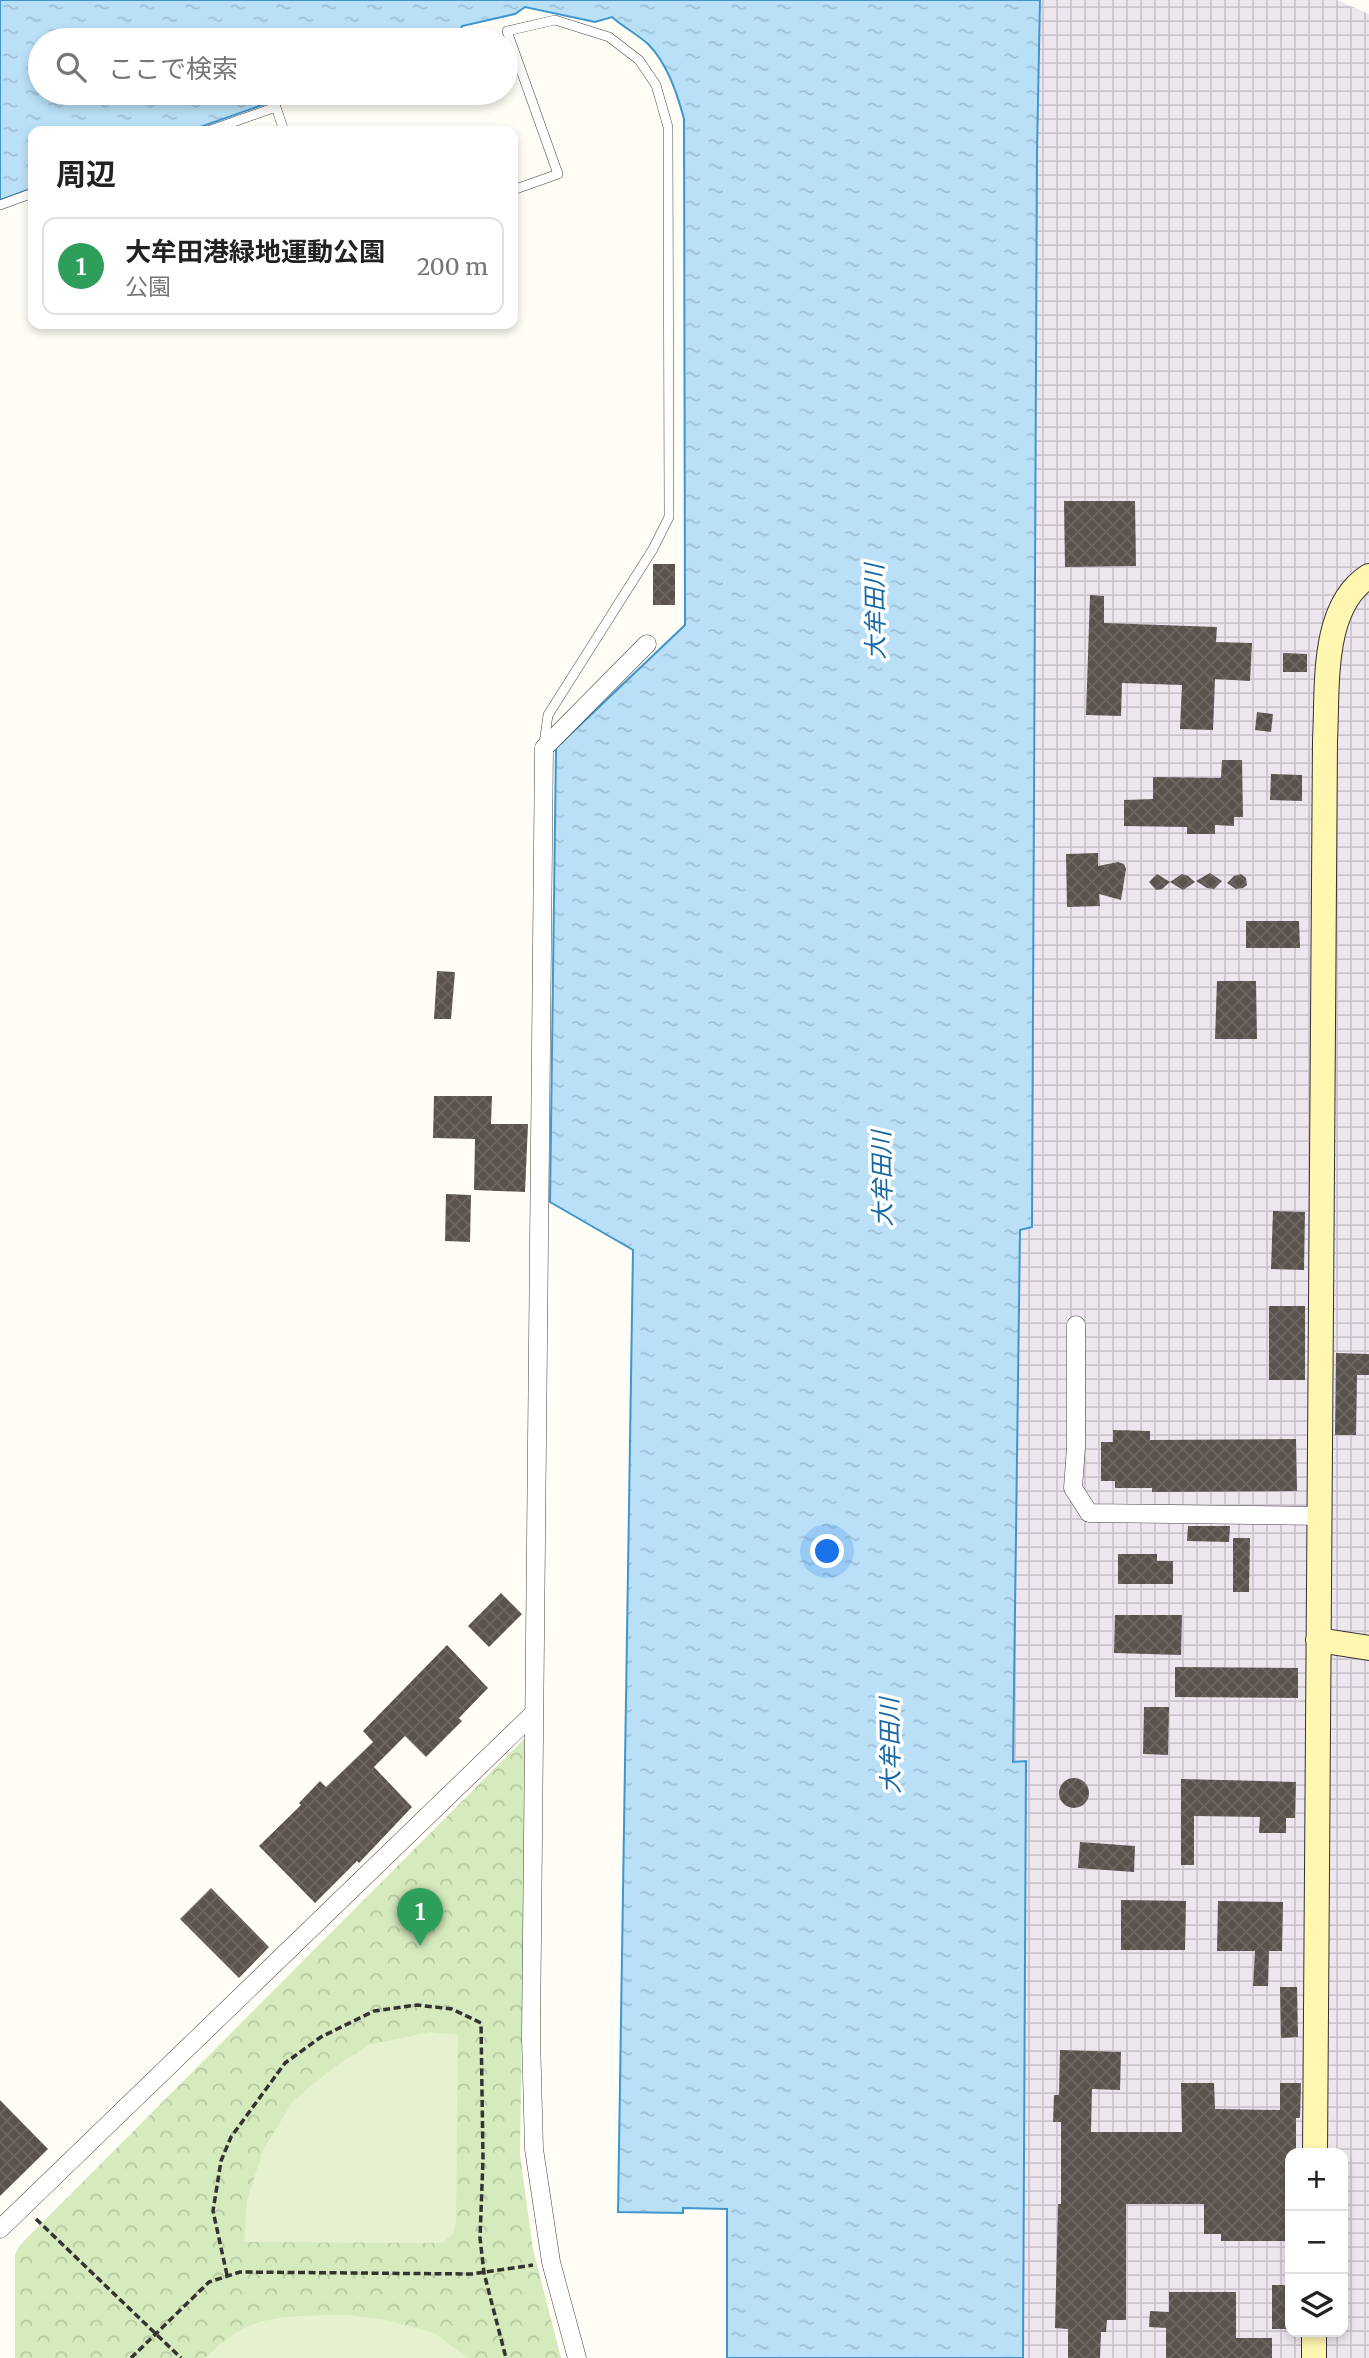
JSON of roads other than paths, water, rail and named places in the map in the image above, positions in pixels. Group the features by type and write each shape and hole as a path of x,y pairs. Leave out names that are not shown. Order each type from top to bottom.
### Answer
{"street":[{"path":"1315,2148 1326,716 1330,642 1335,622 1345,602 1369,576"},
{"path":"577,2358 551,2262 534,2150 531,2037 544,748 647,644"},
{"path":"1076,1325 1076,1447 1073,1488 1089,1513 1321,1516"},
{"path":"1318,1640 1369,1648"},
{"path":"0,2229 533,1714"},
{"path":"1314,2337 1314,2358"}],"lane":[{"path":"518,28 555,20 609,37 639,60 656,85 668,127 669,517 653,549 548,715 544,748"},
{"path":"518,62 558,174 518,188"},
{"path":"222,126 276,107 282,126"},
{"path":"0,205 28,195"}],"water":[{"name":"大牟田川","path":"0,0 1040,0 1032,1227 1020,1230 1013,1762 1026,1761 1023,2358 727,2358 727,2209 683,2208 683,2213 618,2212 633,1250 550,1202 556,748 685,625 684,119 661,60 648,44 612,17 595,22 525,7 515,14 461,28 28,28 28,105 262,105 203,126 28,126 28,190 0,200"}],"place":[{"name":"大牟田港緑地運動公園","path":"420,1946"}]}
